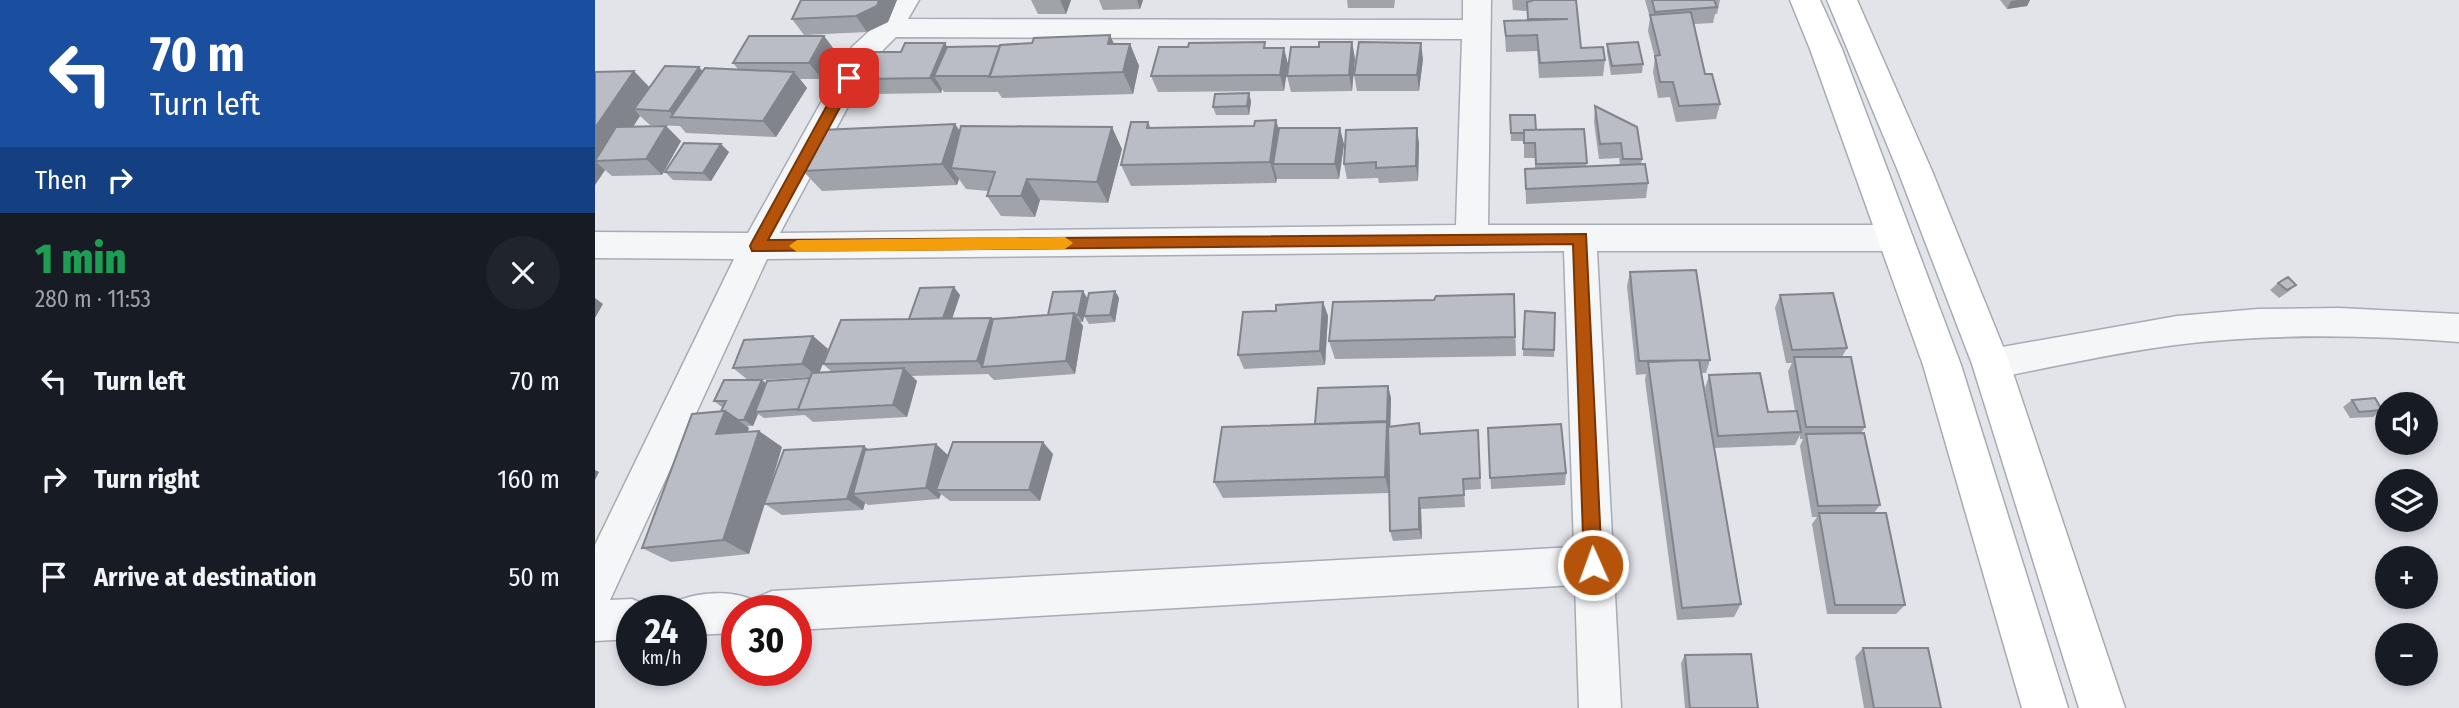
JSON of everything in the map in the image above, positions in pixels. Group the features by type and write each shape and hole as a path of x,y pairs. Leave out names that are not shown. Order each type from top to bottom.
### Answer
{"main road":[{"path":"1805,0 1942,365 2045,708"},
{"path":"1842,0 1915,171 1990,364 2102,708"}],"street":[{"path":"595,588 757,246 862,54 889,28 905,0"},
{"path":"1472,238 1477,0"},
{"path":"889,28 1476,30"},
{"path":"595,245 757,246 1472,238 1896,238"},
{"path":"1580,238 1600,708"},
{"path":"1990,364 2140,336 2258,324 2419,325 2459,328"},
{"path":"812,609 1593,565"},
{"path":"595,621 616,619"}],"building":[{"path":"801,0 879,0 877,6 856,16 792,19"},
{"path":"1576,0 1581,48 1603,47 1605,60 1540,63 1537,35 1506,36 1504,21 1568,19 1528,19 1527,2"},
{"path":"1652,0 1714,0 1717,7 1655,12"},
{"path":"1691,12 1705,74 1712,74 1720,104 1679,106 1673,82 1660,82 1655,56 1660,55 1650,15"},
{"path":"1110,35 1108,44 1130,44 1123,72 989,77 1000,45 1032,43 1034,38"},
{"path":"749,36 824,36 809,63 733,63"},
{"path":"1265,42 1264,48 1284,48 1280,75 1151,76 1159,47 1188,47 1189,43"},
{"path":"1319,42 1352,42 1349,75 1287,76 1291,47 1319,47"},
{"path":"1359,42 1421,43 1417,75 1354,75"},
{"path":"1638,42 1643,64 1612,66 1607,44"},
{"path":"905,43 945,43 930,78 861,79 874,52 901,52"},
{"path":"1000,46 990,76 934,76 947,47"},
{"path":"665,66 699,67 669,111 634,109"},
{"path":"705,68 794,72 763,121 671,117"},
{"path":"634,71 595,128 595,72"},
{"path":"1249,93 1247,106 1213,107 1215,94"},
{"path":"1595,106 1637,127 1642,159 1623,159 1621,143 1600,144"},
{"path":"1510,115 1535,115 1536,130 1511,133"},
{"path":"1276,120 1270,162 1121,165 1131,122 1148,122 1147,128 1254,126 1255,121"},
{"path":"955,124 942,164 803,171 821,130"},
{"path":"666,126 646,159 595,161 616,127"},
{"path":"961,126 1112,127 1097,182 1027,179 1021,196 987,196 995,172 951,168"},
{"path":"1279,128 1340,128 1335,164 1273,164"},
{"path":"1417,128 1416,166 1376,168 1376,162 1344,164 1346,130"},
{"path":"1584,129 1587,163 1536,164 1535,143 1524,143 1524,130"},
{"path":"684,143 721,144 703,173 665,172"},
{"path":"1645,164 1648,183 1526,189 1525,169"},
{"path":"1696,270 1710,360 1639,361 1630,272"},
{"path":"2288,277 2296,285 2287,290 2278,283"},
{"path":"954,287 943,318 909,319 920,288"},
{"path":"1083,291 1078,315 1048,315 1053,292"},
{"path":"1115,291 1110,315 1084,316 1089,293"},
{"path":"1833,293 1847,348 1792,350 1780,295"},
{"path":"1514,294 1515,337 1329,341 1333,302 1434,300 1436,296"},
{"path":"1323,302 1320,351 1238,355 1243,312 1276,311 1276,305"},
{"path":"1525,311 1555,313 1554,350 1523,349"},
{"path":"1074,313 1066,361 982,367 993,319"},
{"path":"991,318 977,361 823,364 841,320"},
{"path":"813,336 802,364 733,368 744,340"},
{"path":"1794,357 1851,357 1865,427 1806,427"},
{"path":"1699,360 1741,604 1682,608 1648,362"},
{"path":"904,368 893,405 798,410 812,373"},
{"path":"1760,373 1768,412 1797,411 1801,432 1718,436 1709,375"},
{"path":"810,378 798,409 755,412 767,381"},
{"path":"724,380 762,380 744,420 738,420 721,411 726,401 714,401"},
{"path":"1388,386 1387,421 1315,424 1318,388"},
{"path":"2375,398 2375,411 2359,412 2352,400"},
{"path":"725,411 716,434 759,431 723,540 642,548 692,414"},
{"path":"1387,422 1385,477 1214,482 1222,427"},
{"path":"1419,423 1420,434 1478,430 1480,478 1463,479 1464,495 1419,498 1419,529 1390,531 1388,427"},
{"path":"1561,424 1566,473 1490,478 1488,428"},
{"path":"1864,433 1880,505 1818,506 1806,434"},
{"path":"953,442 1043,442 1029,490 936,490"},
{"path":"936,444 926,488 853,494 865,450"},
{"path":"864,446 847,499 764,504 784,450"},
{"path":"1819,513 1886,513 1905,605 1835,605"},
{"path":"1863,648 1928,648 1941,708 1874,708"},
{"path":"1751,654 1758,708 1690,708 1685,655"}],"slow traffic":[{"path":"797,246 1065,243"}],"route":[{"path":"849,78 757,246 1580,238 1593,565"}]}
